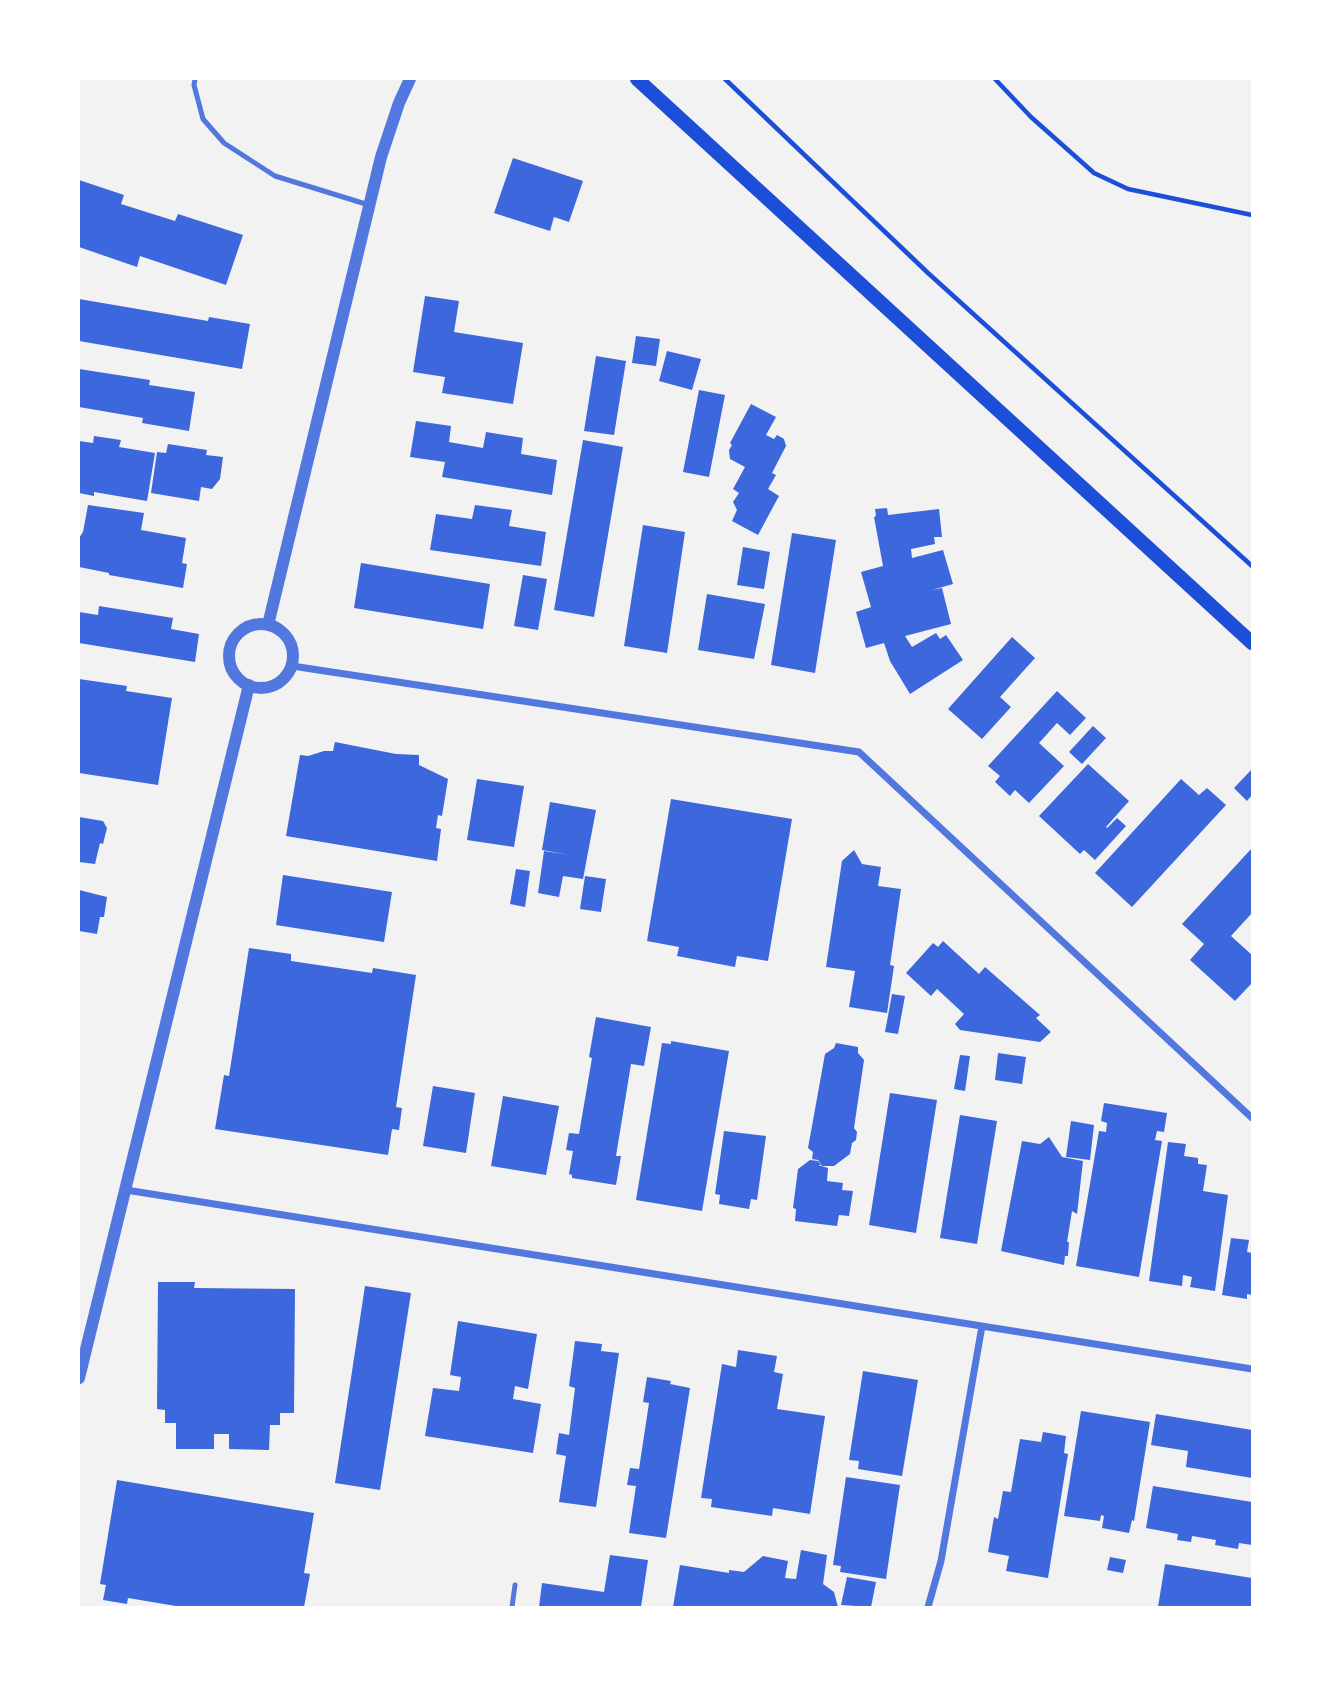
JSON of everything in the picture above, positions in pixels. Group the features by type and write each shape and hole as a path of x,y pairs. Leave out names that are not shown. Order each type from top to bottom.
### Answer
{"main road":[{"path":"638,79 1252,643"}],"street":[{"path":"268,625 381,157 410,79"},
{"path":"252,625 268,625 282,631 289,640 293,649 292,666 284,680 264,688 249,685 236,676 231,667 230,647 242,629 252,625"},
{"path":"292,666 859,752 1252,1118"},
{"path":"79,1378 249,685"},
{"path":"126,1190 1252,1369"},
{"path":"929,1607 941,1561 982,1326"}],"lane":[{"path":"195,79 202,118 225,143 275,176 369,205"},
{"path":"512,1607 515,1585"}],"path":[{"path":"725,79 928,273 1252,566"},
{"path":"995,79 1031,117 1094,173 1128,189 1252,215"}],"building":[{"path":"513,158 583,181 569,222 554,217 550,231 494,213"},
{"path":"79,180 124,195 121,204 175,221 178,214 243,235 226,285 140,256 137,267 79,247"},
{"path":"425,296 459,301 454,332 523,343 513,404 442,393 445,377 413,372"},
{"path":"79,299 208,321 209,317 250,324 242,369 79,341"},
{"path":"636,336 660,339 656,366 632,363"},
{"path":"667,351 701,359 692,390 659,381"},
{"path":"596,356 626,361 614,435 584,431"},
{"path":"79,369 150,380 149,385 195,392 189,431 142,423 143,418 79,407"},
{"path":"699,390 725,395 709,477 683,472"},
{"path":"751,404 776,417 766,435 774,439 777,435 784,439 786,446 772,473 776,475 768,489 779,496 758,535 732,521 737,510 733,502 739,493 733,489 745,467 730,459 730,443"},
{"path":"416,421 451,426 449,442 483,448 486,432 523,438 521,454 557,460 552,495 442,477 445,462 410,457"},
{"path":"94,436 121,440 119,447 155,453 147,501 94,492 94,496 79,493 79,441 93,443"},
{"path":"583,440 623,447 594,617 554,610"},
{"path":"168,444 207,450 206,455 223,457 220,479 212,489 201,487 199,501 151,493 157,452 166,453"},
{"path":"88,505 144,513 141,530 186,538 182,563 187,564 183,588 79,567 79,538 83,532"},
{"path":"475,505 512,510 509,526 546,532 541,566 430,550 436,514 472,519"},
{"path":"887,508 888,515 939,509 942,537 934,537 935,544 911,549 912,558 943,550 953,584 932,590 942,588 951,624 905,636 912,647 936,633 940,639 946,635 963,660 910,694 890,661 884,643 866,648 856,612 871,607 861,572 883,566 874,517 875,509"},
{"path":"643,525 685,532 667,653 624,646"},
{"path":"792,533 836,540 815,673 771,665"},
{"path":"743,547 770,552 764,589 737,585"},
{"path":"361,563 490,584 483,629 354,608"},
{"path":"523,575 547,579 538,630 514,626"},
{"path":"707,594 765,604 754,659 698,650"},
{"path":"99,606 173,618 171,629 199,634 195,662 79,643 79,612 98,615"},
{"path":"1012,637 1035,658 1000,697 1011,707 982,739 948,709"},
{"path":"79,679 127,686 126,691 172,698 158,785 79,773"},
{"path":"1057,691 1086,718 1070,735 1057,723 1039,743 1064,766 1029,803 1015,790 1010,796 995,782 1000,776 988,766"},
{"path":"1093,726 1106,738 1082,764 1069,752"},
{"path":"335,742 396,754 419,755 419,765 448,779 442,816 438,815 436,828 441,829 437,861 286,836 300,755 333,751"},
{"path":"1088,764 1129,801 1106,827 1117,818 1126,826 1095,860 1084,850 1080,854 1039,816"},
{"path":"1252,769 1252,795 1247,801 1234,788"},
{"path":"477,779 524,786 514,847 467,840"},
{"path":"1181,779 1199,795 1207,788 1226,805 1132,907 1095,873"},
{"path":"671,799 792,819 768,961 737,956 735,967 677,956 679,947 647,941"},
{"path":"550,802 596,810 583,879 563,876 559,897 538,893 544,851 570,855 542,850"},
{"path":"79,817 103,821 107,828 95,864 79,862"},
{"path":"1252,848 1252,913 1231,936 1252,955 1252,983 1235,1001 1190,960 1204,944 1182,924"},
{"path":"854,850 862,864 881,867 878,886 901,889 890,965 894,966 887,1013 849,1007 855,971 826,967 842,861"},
{"path":"516,869 530,871 525,907 510,904"},
{"path":"283,875 392,892 384,942 276,925"},
{"path":"585,876 606,879 601,912 580,909"},
{"path":"79,890 107,897 104,917 100,917 97,934 79,931"},
{"path":"943,941 979,974 985,967 1040,1015 1036,1018 1051,1032 1040,1042 960,1030 955,1024 964,1014 937,989 931,996 906,973 933,943 938,947"},
{"path":"249,948 291,954 291,961 372,973 373,968 416,975 396,1107 402,1108 399,1130 392,1129 388,1155 215,1129 224,1075 229,1076"},
{"path":"892,994 905,996 898,1034 885,1032"},
{"path":"596,1017 651,1027 644,1066 631,1064 616,1156 621,1156 616,1185 572,1178 569,1174 573,1151 566,1150 569,1133 579,1134"},
{"path":"671,1041 729,1051 702,1211 636,1200 662,1043 671,1044"},
{"path":"836,1043 858,1047 858,1053 864,1060 854,1128 857,1132 850,1154 834,1166 822,1166 818,1160 812,1159 813,1152 808,1148 825,1054 834,1048"},
{"path":"998,1053 1026,1057 1022,1084 995,1080"},
{"path":"960,1055 970,1056 965,1091 954,1089"},
{"path":"433,1086 475,1093 466,1153 423,1146"},
{"path":"890,1093 937,1100 916,1233 869,1225"},
{"path":"503,1096 559,1106 546,1175 491,1166"},
{"path":"1104,1103 1167,1113 1164,1132 1157,1131 1155,1140 1162,1141 1139,1277 1076,1266 1099,1131 1106,1132 1107,1123 1101,1121"},
{"path":"960,1115 997,1121 977,1244 940,1238"},
{"path":"1071,1121 1094,1125 1090,1160 1066,1157"},
{"path":"724,1131 766,1136 757,1200 751,1199 749,1209 719,1204 720,1195 715,1194"},
{"path":"1049,1137 1062,1157 1083,1161 1077,1214 1072,1211 1067,1242 1068,1256 1065,1256 1064,1265 1001,1251 1022,1141 1040,1144"},
{"path":"1168,1142 1186,1144 1184,1156 1198,1158 1198,1164 1207,1165 1203,1191 1228,1195 1215,1291 1190,1287 1192,1277 1183,1275 1182,1286 1149,1281"},
{"path":"810,1160 818,1161 821,1165 818,1165 828,1168 827,1181 843,1183 842,1190 853,1191 849,1216 839,1215 837,1226 795,1221 796,1209 793,1208 798,1169"},
{"path":"1231,1238 1249,1240 1247,1252 1252,1253 1252,1295 1247,1294 1247,1299 1222,1295"},
{"path":"158,1282 195,1282 194,1288 295,1289 294,1413 280,1413 280,1425 270,1425 269,1450 229,1449 229,1434 214,1434 214,1449 176,1449 176,1423 165,1423 165,1410 157,1409"},
{"path":"365,1286 411,1293 380,1490 335,1483"},
{"path":"458,1321 537,1334 528,1389 515,1386 513,1399 541,1404 533,1453 425,1436 433,1388 459,1391 461,1377 450,1375"},
{"path":"575,1341 602,1344 601,1351 619,1353 596,1507 559,1502 566,1456 556,1454 559,1433 569,1435 575,1388 569,1386"},
{"path":"738,1350 777,1356 774,1372 783,1374 777,1409 825,1416 810,1514 773,1508 772,1516 711,1507 712,1499 701,1498 722,1364 736,1367"},
{"path":"863,1371 918,1380 902,1476 858,1469 859,1461 849,1460"},
{"path":"647,1377 690,1388 666,1538 629,1533 636,1486 627,1485 630,1468 639,1469 649,1403 643,1402"},
{"path":"1081,1411 1150,1422 1134,1521 1132,1520 1129,1533 1102,1528 1104,1516 1101,1515 1100,1521 1064,1516"},
{"path":"1156,1414 1252,1430 1252,1478 1186,1467 1188,1451 1151,1445"},
{"path":"1043,1432 1066,1436 1064,1453 1068,1454 1048,1578 1006,1571 1009,1556 988,1552 994,1517 998,1519 1003,1491 1011,1492 1020,1439 1041,1442"},
{"path":"846,1477 900,1485 886,1579 840,1572 841,1566 833,1565"},
{"path":"117,1480 314,1513 304,1573 310,1574 304,1607 182,1607 128,1598 127,1604 103,1600 106,1585 100,1584"},
{"path":"1153,1486 1252,1502 1252,1545 1239,1543 1238,1549 1215,1545 1216,1540 1192,1536 1191,1542 1177,1540 1178,1534 1146,1528"},
{"path":"801,1550 827,1555 823,1584 834,1592 838,1607 673,1607 680,1565 729,1573 729,1570 744,1572 763,1556 788,1561 785,1578 796,1579"},
{"path":"610,1555 648,1560 641,1607 539,1607 542,1583 604,1592"},
{"path":"1110,1557 1126,1560 1123,1573 1107,1570"},
{"path":"1165,1564 1252,1578 1252,1607 1158,1607"},
{"path":"847,1577 876,1582 871,1607 841,1605"}]}
